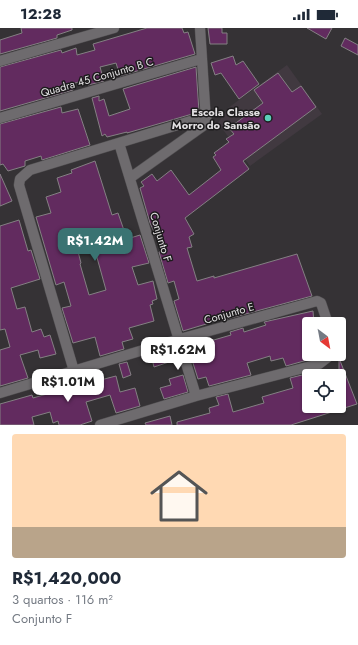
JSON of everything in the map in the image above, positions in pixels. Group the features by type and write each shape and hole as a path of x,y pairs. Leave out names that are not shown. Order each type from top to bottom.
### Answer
{"street":[{"path":"0,61 114,28"},
{"path":"130,178 203,126 206,121 207,116 201,59 200,28"},
{"name":"Quadra 45 Conjunto B C","path":"0,118 201,59"},
{"path":"74,371 19,185 22,175 30,170 207,116"},
{"name":"Conjunto F","path":"119,142 180,339 196,396"},
{"name":"Conjunto E","path":"0,394 180,339 317,301 321,303 326,317"},
{"path":"100,425 196,396 319,364 323,361"}],"shaded area":[{"name":"Escola Classe Morro do Sansão","path":"287,65 322,114 250,166 218,123 228,108"}],"building":[{"path":"21,28 72,28 72,30 57,35 57,38 0,54 0,40 22,33"},
{"path":"147,28 182,28 184,33 188,32 195,54 120,76 116,63 100,67 104,81 88,85 87,80 71,84 73,90 0,111 0,67 61,50 62,53 76,48 77,55 95,50 93,44"},
{"path":"208,28 222,28 222,33 227,33 227,44 210,44"},
{"path":"307,28 332,28 326,39"},
{"path":"345,38 358,45 358,55 341,46"},
{"path":"233,56 236,65 243,61 259,84 239,99 221,73 215,75 211,63"},
{"path":"196,67 199,112 127,133 107,137 105,134 102,136 92,98 99,96 99,101 104,99 109,116 130,109 123,89"},
{"path":"278,73 292,92 301,86 316,107 243,161 249,169 185,218 194,234 189,237 192,247 187,248 197,281 214,276 214,278 297,254 312,296 227,319 226,318 183,331 174,301 179,299 174,281 168,283 159,252 163,250 150,223 140,188 144,186 141,182 152,174 157,181 171,170 189,195 221,170 213,157 216,155 214,153 229,142 226,139 234,134 229,128 263,103 254,90"},
{"path":"61,107 62,113 78,109 90,145 42,160 41,156 25,161 25,166 8,171 3,164 0,165 0,124"},
{"path":"95,161 112,215 118,213 127,239 140,235 149,263 132,267 138,285 153,281 157,299 152,301 153,304 150,305 154,321 129,328 133,339 122,342 124,349 100,356 95,337 73,343 62,308 71,306 64,282 56,285 36,217 51,213 46,197 61,192 57,178 72,173 71,170","holes":["91,236 106,290 89,295 75,240"]},
{"path":"0,174 12,201 0,206"},
{"path":"19,220 28,251 31,250 40,279 11,288 17,309 25,307 32,332 41,329 44,337 50,335 56,354 40,358 38,350 20,355 28,378 0,386 0,350 10,347 5,329 0,330 0,226"},
{"path":"313,311 313,317 302,317 302,361 304,361 286,366 283,358 271,361 270,356 247,363 251,375 209,386 206,377 198,379 187,344 206,339 207,342 231,335 230,332 243,328 244,332 266,325 264,322"},
{"path":"176,352 178,359 154,367 152,359"},
{"path":"339,361 340,361 343,369 339,369"},
{"path":"127,362 131,375 123,378 119,364"},
{"path":"183,375 188,392 164,399 160,388 171,385 169,379"},
{"path":"302,375 302,413 329,413 291,425 177,425 177,422 210,413 209,408 219,405 216,397 228,394 233,412 264,403 262,397 293,388 290,378"},
{"path":"116,376 120,392 135,388 140,406 116,413 110,395 86,402 92,421 80,425 59,425 58,421 53,423 50,412 32,417 34,425 0,425 0,404 32,395 33,398 54,392 53,388 80,380 81,385"},
{"path":"346,376 357,404 346,408"},
{"path":"170,416 172,425 146,425 145,423"}],"place":[{"name":"Escola Classe Morro do Sansão","path":"268,118"}]}
